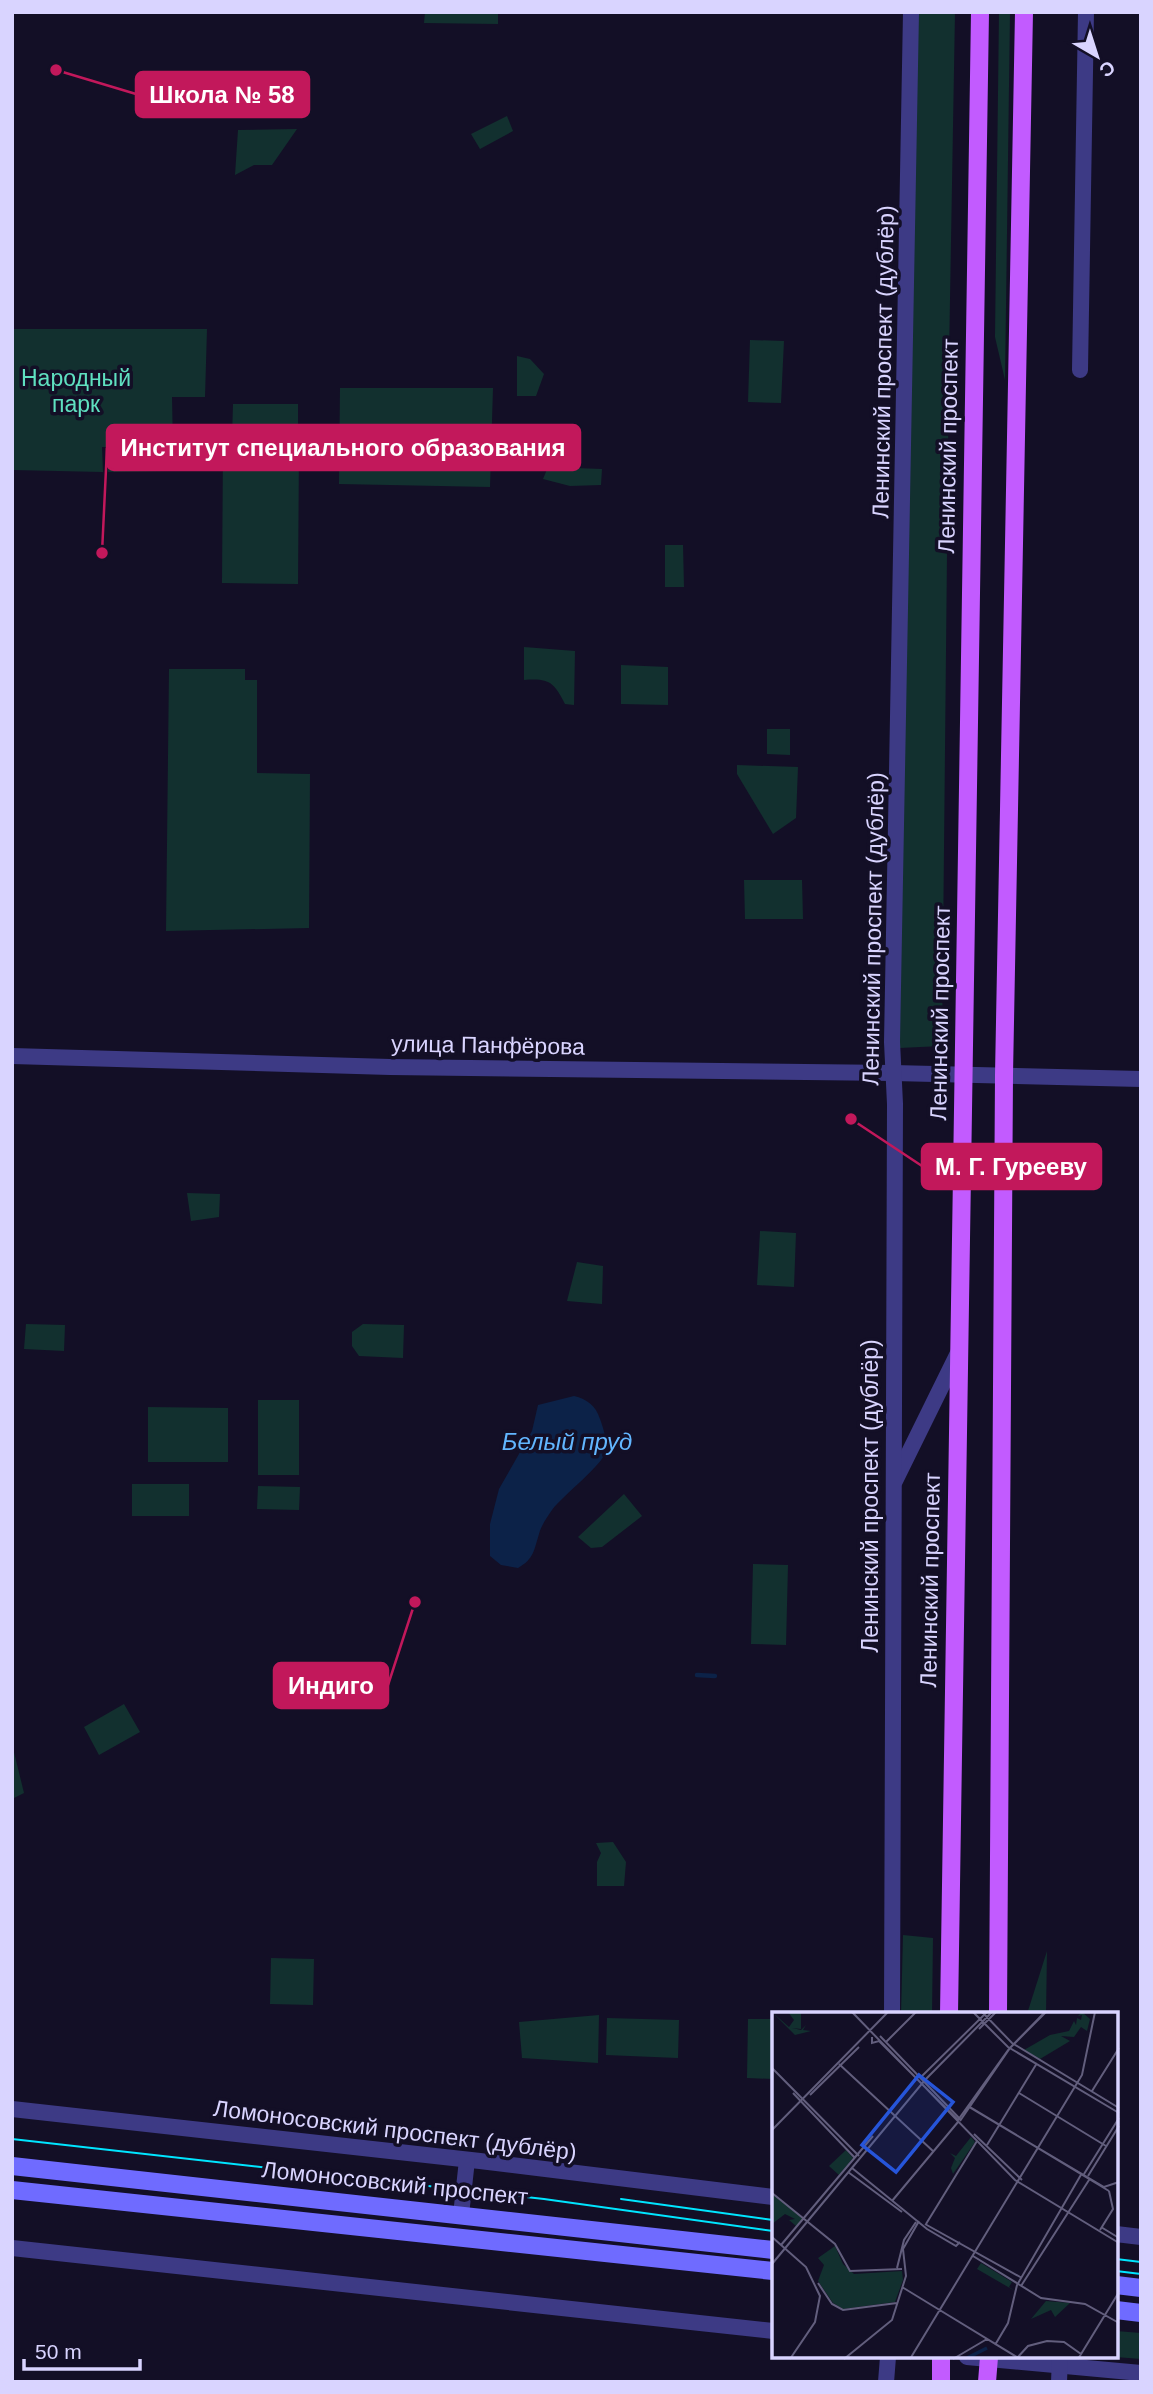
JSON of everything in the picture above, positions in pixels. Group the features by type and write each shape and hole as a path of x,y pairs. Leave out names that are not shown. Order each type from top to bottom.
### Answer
{"main road":[{"name":"Ленинский проспект","path":"949,2012 980,12"},
{"path":"998,2012 1004,1075 1024,12"},
{"name":"Ломоносовский проспект","path":"12,2166 772,2250"},
{"name":"Ломоносовский проспект","path":"12,2190 772,2271"},
{"path":"1118,2285 1141,2288"},
{"path":"1118,2310 1141,2313"},
{"path":"941,2359 941,2382"},
{"path":"987,2382 989,2359"}],"street":[{"name":"Ленинский проспект (дублёр)","path":"892,2012 895,1104 892,1073 911,12"},
{"path":"1080,370 1086,12"},
{"name":"улица Панфёрова","path":"12,1056 390,1067 964,1074 1141,1079"},
{"path":"893,1485 959,1351"},
{"name":"Ломоносовский проспект (дублёр)","path":"12,2109 772,2197"},
{"path":"461,2215 467,2160"},
{"path":"1118,2234 1141,2237"},
{"path":"12,2248 772,2331"},
{"path":"886,2382 888,2359"},
{"path":"989,2359 1056,2360 1141,2373"},
{"path":"1056,2360 1059,2382"}],"green space":[{"path":"425,12 498,12 498,24 424,23"},
{"path":"917,12 955,12 942,1046 899,1048"},
{"path":"999,12 1010,12 1005,380 995,337"},
{"path":"507,116 513,131 480,149 471,134"},
{"path":"297,129 272,165 254,165 235,175 238,130"},
{"name":"Народный парк","path":"12,329 207,329 205,397 172,397 173,447 102,447 103,472 12,470"},
{"path":"750,340 784,341 781,403 748,402"},
{"path":"517,356 530,359 544,374 536,396 517,396"},
{"path":"340,388 493,388 490,487 339,484"},
{"path":"233,404 298,404 298,437 232,437"},
{"path":"223,448 299,448 298,584 222,583"},
{"path":"108,452 169,452 170,471 108,472"},
{"path":"548,467 602,469 601,485 570,486 543,479"},
{"path":"665,545 683,545 684,587 665,587"},
{"path":"524,647 575,651 574,705 565,704 550,683 524,680"},
{"path":"621,665 668,667 668,705 621,704"},
{"path":"169,669 245,669 245,680 257,680 257,773 310,774 309,928 166,931"},
{"path":"767,729 790,729 790,755 767,754"},
{"path":"737,765 798,767 796,818 773,834 737,774"},
{"path":"744,880 802,880 803,919 745,919"},
{"path":"187,1193 220,1194 219,1217 191,1221"},
{"path":"760,1231 796,1233 794,1287 757,1285"},
{"path":"577,1262 603,1266 602,1304 567,1301"},
{"path":"26,1324 65,1325 64,1351 24,1349"},
{"path":"363,1324 404,1325 403,1358 359,1356 352,1346 352,1332"},
{"path":"258,1400 299,1400 299,1475 258,1475"},
{"path":"148,1407 228,1408 228,1462 148,1462"},
{"path":"132,1484 189,1484 189,1516 132,1516"},
{"path":"258,1486 300,1487 299,1510 257,1509"},
{"path":"624,1494 642,1516 602,1547 591,1548 578,1537"},
{"path":"753,1564 788,1565 786,1645 751,1644"},
{"path":"124,1704 140,1732 99,1755 84,1727"},
{"path":"12,1744 24,1793 12,1799"},
{"path":"613,1842 626,1862 624,1886 597,1886 597,1862 601,1853 596,1843"},
{"path":"903,1935 933,1938 932,2012 901,2012"},
{"path":"1047,1951 1046,2012 1028,2012"},
{"path":"271,1958 314,1959 313,2005 270,2004"},
{"path":"599,2015 598,2063 522,2058 519,2022"},
{"path":"607,2018 679,2020 678,2058 606,2055"},
{"path":"748,2019 772,2019 772,2079 747,2078"},
{"path":"1118,2331 1141,2333 1141,2359 1118,2357"}],"water":[{"name":"Белый пруд","path":"574,1396 587,1401 596,1410 605,1435 606,1451 598,1464 552,1510 540,1531 533,1554 527,1561 518,1568 501,1565 490,1556 490,1524 499,1489 532,1431 538,1405"}],"waterway":[{"path":"697,1675 715,1676"}],"tram line":[{"path":"12,2139 544,2199 772,2231"},
{"path":"621,2199 772,2220"},
{"path":"1118,2259 1141,2262"},
{"path":"1118,2271 1141,2274"}],"place":[{"name":"Школа № 58","path":"56,70"},
{"name":"Институт специального образования","path":"102,553"},
{"name":"М. Г. Гурееву","path":"851,1119"},
{"name":"Индиго","path":"415,1602"}]}
